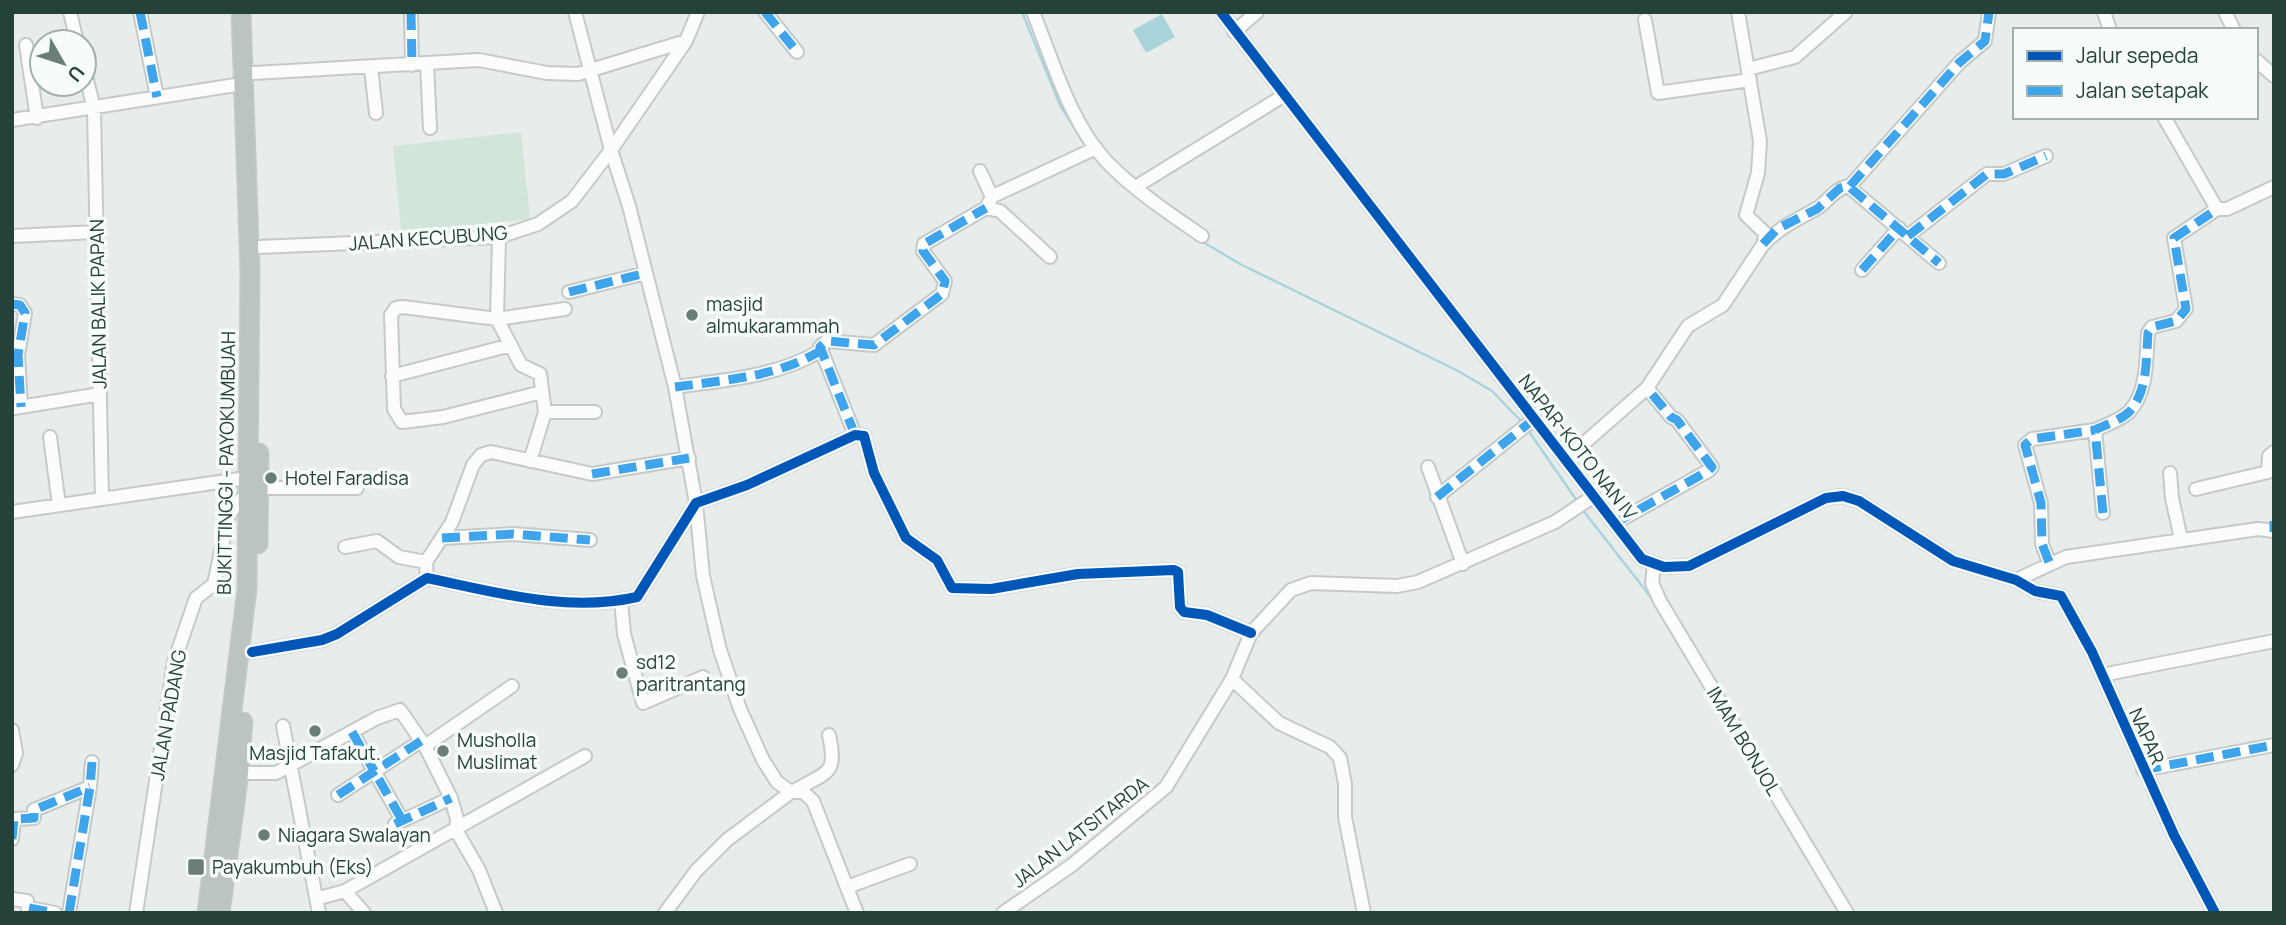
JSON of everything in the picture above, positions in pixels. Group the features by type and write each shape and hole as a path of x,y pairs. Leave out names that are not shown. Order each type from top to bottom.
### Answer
{"highway":[{"name":"BUKITTINGGI - PAYOKUMBUAH","path":"220,913 239,773 258,590 250,486 251,173 248,79 241,12"},
{"name":"BUKITTINGGI - PAYOKUMBUAH","path":"248,79 253,12"},
{"name":"BUKITTINGGI - PAYOKUMBUAH","path":"207,913 247,589 258,247 251,173"}],"street":[{"path":"139,12 157,97"},
{"path":"411,12 412,65"},
{"path":"575,12 675,387 696,503 703,576 728,674 763,761 777,782 792,792 803,792 813,801 857,913"},
{"name":"JALAN KECUBUNG","path":"258,247 499,237 538,224 562,209 611,150 686,41 698,12"},
{"path":"765,12 797,52"},
{"path":"1033,12 1092,151 1202,236"},
{"name":"NAPAR-KOTO NAN IV","path":"1221,12 1283,96 1642,559 1654,565"},
{"path":"1234,32 1257,12"},
{"path":"1738,12 1760,159 1746,211 1764,241"},
{"path":"1645,20 1658,93 1749,74 1796,57 1846,12"},
{"path":"1565,460 1647,388 1685,330 1718,309 1764,241 1777,229 1817,208 1840,188 1850,186 1960,62 1985,41 1990,12"},
{"path":"2225,12 2233,28"},
{"path":"12,120 37,118 248,79 371,68 479,60 547,73 591,71 686,41"},
{"path":"26,46 37,118"},
{"path":"2258,62 2274,76"},
{"path":"427,64 430,128"},
{"path":"371,68 376,113"},
{"path":"1137,186 1283,96"},
{"name":"JALAN BALIK PAPAN","path":"92,98 94,108 102,499"},
{"path":"2165,119 2217,209"},
{"path":"675,387 764,373 799,363 820,351 827,341 869,346 879,343 942,294 945,281 923,251 924,244 989,202 1092,151"},
{"path":"1862,270 1903,232 1987,174 2004,174 2046,156"},
{"path":"980,171 989,202 1050,257"},
{"path":"1850,186 1939,263"},
{"path":"2049,562 2042,544 2041,503 2025,446 2032,439 2095,429 2128,414 2143,384 2148,333 2152,327 2176,321 2186,309 2174,238 2217,209 2227,209 2274,187"},
{"path":"12,236 96,232"},
{"path":"499,237 497,319 521,365 540,374 545,412 530,461"},
{"path":"569,292 646,273"},
{"path":"12,304 20,305 25,313 15,363 16,408 100,394"},
{"path":"542,392 443,417 402,422 394,413 391,315 396,308 497,319 565,309"},
{"path":"393,376 511,345"},
{"path":"820,351 855,435"},
{"path":"1615,523 1710,471 1712,467 1677,420 1671,417 1647,388"},
{"path":"545,412 595,412"},
{"path":"1437,497 1534,419"},
{"path":"2095,429 2103,513"},
{"path":"252,652 322,640 337,634 427,578 542,601 621,600 637,597 696,503 747,485 855,435 864,436 874,473 906,538 937,560 952,588 991,589 1078,574 1174,570 1178,572 1180,607 1184,612 1207,615 1246,630"},
{"path":"50,436 59,505"},
{"path":"427,578 426,562 442,538 473,465 481,455 491,452 592,474 689,458"},
{"path":"2196,489 2268,472 2269,456 2274,452"},
{"path":"1428,467 1463,564"},
{"path":"2170,473 2172,498 2181,539"},
{"path":"12,512 102,499 250,486 357,488"},
{"name":"JALAN PADANG","path":"135,913 174,662 196,598 214,584 229,514 250,486"},
{"name":"JALAN LATSITARDA","path":"1003,913 1072,865 1156,797 1181,765 1232,679 1246,630 1298,585 1398,586 1424,580 1555,522 1594,496"},
{"path":"1654,565 1689,566 1826,498 1843,496 1858,501 1953,561 2016,580 2049,562 2181,539 2258,529 2274,531 2274,521"},
{"path":"442,538 513,534 590,540"},
{"path":"345,547 377,541 399,557 426,562"},
{"name":"IMAM BONJOL","path":"1654,565 1652,583 1660,601 1847,913"},
{"name":"NAPAR","path":"2016,580 2035,592 2061,596 2102,675 2143,771 2215,913"},
{"path":"621,600 624,634 643,703 703,677"},
{"path":"2102,675 2274,641"},
{"path":"1232,679 1279,723 1323,743 1340,758 1345,783 1345,817 1364,913"},
{"path":"338,795 512,686"},
{"path":"239,773 276,773 396,709 403,713 423,744 452,798 457,819 456,830 478,870 496,913"},
{"path":"283,726 319,913"},
{"path":"12,730 16,753 12,765"},
{"path":"352,732 375,772 398,822 452,798"},
{"path":"665,913 696,871 727,840 792,792 831,768 835,761 830,734"},
{"path":"2143,771 2274,745"},
{"path":"318,898 345,891 585,756"},
{"path":"69,913 92,762"},
{"path":"12,839 14,819 34,818 34,810 90,787"},
{"path":"847,887 910,864"},
{"path":"345,891 364,913"},
{"path":"12,899 27,901 29,911 55,913"}],"green space":[{"path":"521,132 530,219 401,232 393,146"}],"water":[{"path":"1162,14 1175,37 1146,53 1133,30"}],"waterway":[{"path":"1022,12 1060,105 1087,148"},
{"path":"1203,242 1240,264 1458,371 1492,391 1522,422"},
{"path":"1528,430 1577,501"},
{"path":"1582,509 1653,600"}],"marked path":[{"path":"140,12 157,97"},
{"path":"411,12 412,65"},
{"path":"765,12 797,52"},
{"path":"1850,186 1960,62 1985,41 1989,12"},
{"path":"1908,236 1987,174 2004,174 2046,156"},
{"path":"1763,244 1777,229 1817,209 1840,188 1848,186 1939,263"},
{"path":"855,435 820,347 827,341 874,345 942,294 945,281 923,251 924,244 986,208"},
{"path":"2103,513 2095,430 2129,412 2143,385 2148,333 2152,327 2176,321 2186,309 2174,238 2217,209"},
{"path":"1862,270 1899,228"},
{"path":"569,292 646,273"},
{"path":"12,304 20,305 25,313 18,355 21,407"},
{"path":"675,387 768,372 786,367 820,351"},
{"path":"1615,523 1712,467 1677,420 1671,417 1647,388"},
{"path":"1437,497 1534,419"},
{"path":"2049,562 2042,544 2041,503 2025,445 2032,439 2095,430"},
{"path":"592,474 689,458"},
{"path":"2274,521 2274,532"},
{"path":"442,538 513,534 590,540"},
{"path":"352,732 402,820"},
{"path":"338,795 421,741"},
{"path":"2143,770 2274,745"},
{"path":"69,913 92,762"},
{"path":"12,839 14,819 34,818 34,810 90,787"},
{"path":"395,824 451,798"},
{"path":"29,908 55,913"}],"cycle path":[{"path":"1221,12 1642,559 1664,567 1689,566 1826,498 1843,496 1859,501 1953,561 2016,580 2035,591 2061,596 2092,652 2174,835 2215,913"},
{"path":"252,652 322,640 337,634 427,578 558,602 584,603 637,597 696,503 747,485 855,435 864,436 874,473 906,538 937,560 952,588 991,589 1078,574 1174,570 1178,572 1180,607 1184,612 1207,615 1251,633"}],"place":[{"name":"masjid almukarammah","path":"692,315"},
{"name":"Hotel Faradisa","path":"271,478"},
{"name":"sd12 paritrantang","path":"622,673"},
{"name":"Masjid Tafakut.","path":"315,731"},
{"name":"Musholla Muslimat","path":"443,751"},
{"name":"Niagara Swalayan","path":"264,835"},
{"name":"Payakumbuh (Eks)","path":"196,867"}]}
